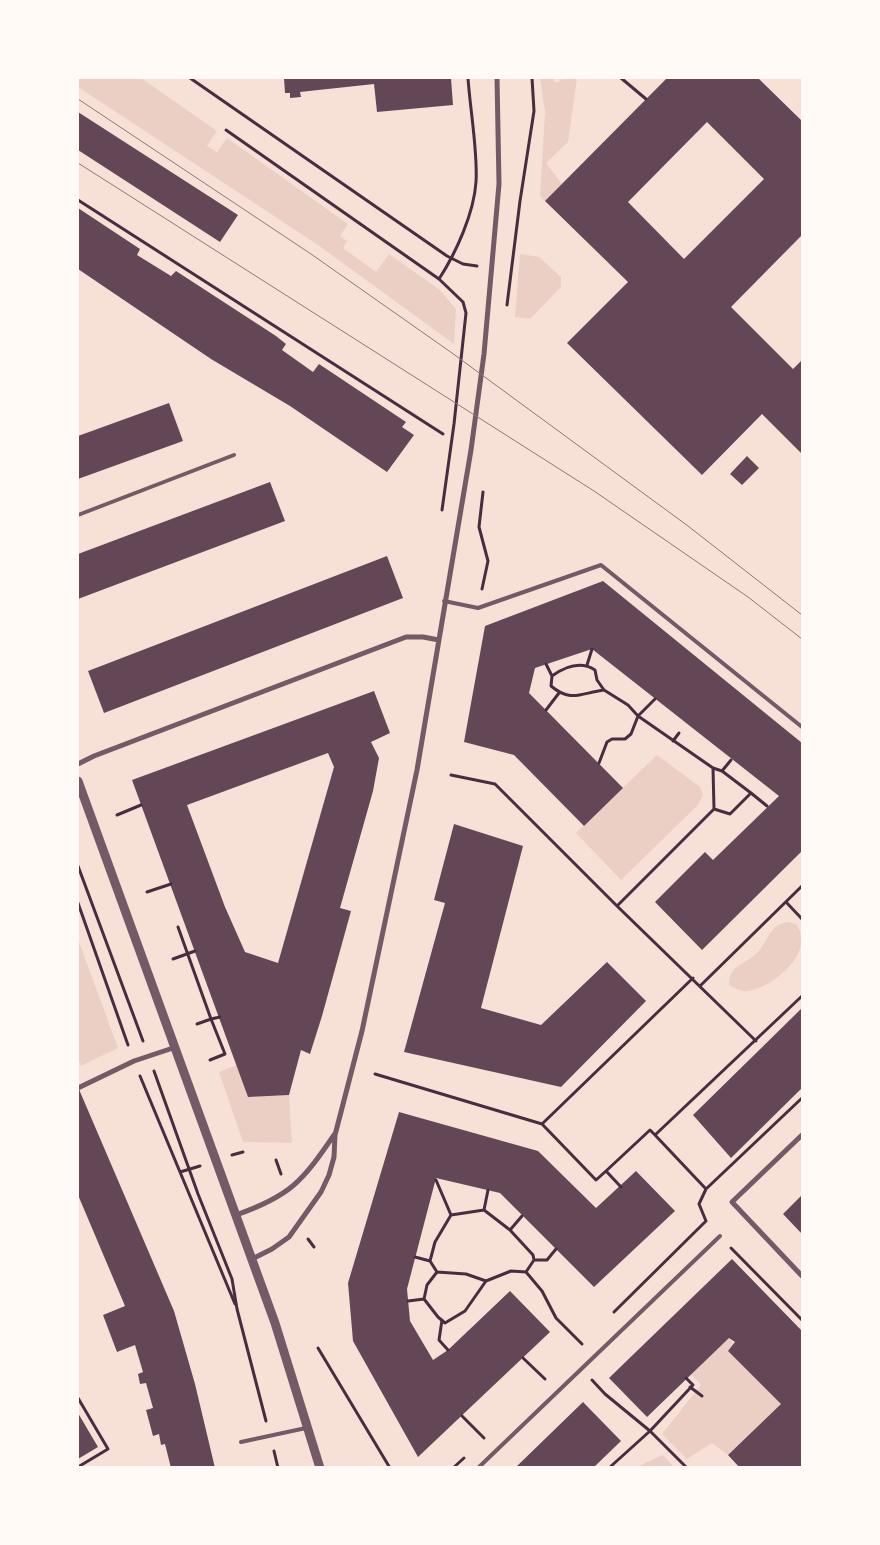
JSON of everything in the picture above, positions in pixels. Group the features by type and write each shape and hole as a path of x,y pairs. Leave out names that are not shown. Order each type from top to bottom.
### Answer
{"street":[{"path":"252,1259 288,1238 321,1192 329,1175 334,1157 335,1135 362,1031 397,867 417,770 471,450 484,354 499,184 497,78"},
{"path":"78,764 94,756 406,637 423,637 439,640"},
{"path":"78,781 173,1048 281,1339 320,1468"},
{"path":"78,1088 134,1061 173,1048"},
{"path":"236,1215 265,1205 287,1192 302,1179 335,1135"},
{"path":"802,1135 732,1202 802,1276"}],"lane":[{"path":"78,515 234,455"},
{"path":"444,601 478,608 601,566 802,727"},
{"path":"478,1468 720,1236"},
{"path":"241,1442 308,1427"}],"path":[{"path":"190,78 452,259 463,264 492,268"},
{"path":"439,279 452,259 474,197 476,180 468,78"},
{"path":"621,78 646,99"},
{"path":"226,130 439,279 463,302 466,313 454,424 440,518"},
{"path":"78,200 443,434"},
{"path":"587,665 592,649"},
{"path":"546,664 552,676 550,686 560,693 574,697 604,690"},
{"path":"552,676 566,668 587,665 595,670 604,690 628,705 638,716 673,742 712,768 722,771 767,806"},
{"path":"546,710 560,693"},
{"path":"599,762 607,742 612,739 625,738 631,734 638,716 655,699"},
{"path":"673,742 679,733"},
{"path":"722,771 731,760"},
{"path":"616,906 714,809 712,768"},
{"path":"450,775 495,784 616,906 756,1041"},
{"path":"714,809 730,814 751,793"},
{"path":"117,815 141,805"},
{"path":"78,866 192,1178 232,1279 237,1309 278,1468"},
{"path":"147,892 170,884"},
{"path":"700,986 802,886"},
{"path":"78,902 134,1061 237,1309"},
{"path":"786,902 802,919"},
{"path":"178,927 225,1054 210,1060"},
{"path":"173,959 196,951"},
{"path":"542,1124 692,978"},
{"path":"655,1135 802,996"},
{"path":"197,1024 220,1017"},
{"path":"375,1074 542,1124 596,1180 650,1130 706,1189"},
{"path":"606,1171 621,1187"},
{"path":"436,1180 451,1215"},
{"path":"484,1210 488,1190"},
{"path":"430,1262 435,1242 443,1225 451,1215 484,1210 510,1230 524,1244 534,1260"},
{"path":"510,1230 522,1216"},
{"path":"534,1260 547,1260 556,1249"},
{"path":"415,1257 430,1262 438,1272 466,1274 486,1281"},
{"path":"526,1272 534,1260"},
{"path":"424,1298 445,1323 466,1311 486,1281 511,1271 526,1272 542,1291 556,1318 582,1344"},
{"path":"424,1298 427,1285 438,1272"},
{"path":"408,1301 424,1298"},
{"path":"442,1320 439,1340 448,1350"},
{"path":"318,1348 390,1468"},
{"path":"523,1358 544,1380"},
{"path":"581,1368 605,1394 650,1431 687,1468"},
{"path":"609,1468 650,1431 692,1385 686,1378"},
{"path":"690,1387 702,1396"},
{"path":"78,1398 108,1449 78,1468"},
{"path":"462,1416 484,1438"}],"shaded area":[{"path":"78,78 141,78 217,131 207,146 217,152 227,138 348,224 340,236 347,241 343,248 376,272 389,254 440,290 456,309 454,344 318,245 78,87"},
{"path":"540,78 553,78 554,82 559,82 562,78 577,78 568,142 546,163 562,184 545,201 540,196 545,112"},
{"path":"520,254 539,257 561,277 561,287 530,319 515,317"},
{"path":"657,755 700,787 703,795 698,805 621,880 576,833"},
{"path":"787,922 796,924 801,934 801,945 797,956 790,966 769,983 758,988 743,991 729,985 730,978 735,969 758,952 777,926"},
{"path":"78,939 118,1048 81,1066 78,1059"},
{"path":"237,1065 248,1097 289,1095 292,1143 243,1142 219,1072"},
{"path":"729,1338 781,1404 728,1455 712,1443 687,1459 662,1434 701,1385 691,1374"},
{"path":"663,1455 674,1467 636,1467"}],"building":[{"path":"284,78 451,78 453,105 377,112 374,84 300,92 301,97 290,98 290,93 285,93"},
{"path":"667,78 758,78 802,121 802,235 731,307 793,369 802,360 802,454 762,414 702,475 567,343 628,282 545,201","holes":["707,122 764,179 684,259 628,202"]},
{"path":"78,112 238,215 220,242 78,150"},
{"path":"78,208 140,249 137,255 171,276 176,271 276,336 286,344 282,350 313,372 319,364 406,422 402,427 414,435 387,472 290,406 211,359 78,269"},
{"path":"169,403 183,441 78,479 78,436"},
{"path":"747,456 759,468 742,485 730,474"},
{"path":"270,482 285,521 78,599 78,554"},
{"path":"387,556 403,598 104,713 88,671"},
{"path":"603,581 802,743 802,851 702,950 655,902 705,852 713,860 779,796 592,649 535,668 529,693 623,788 584,826 514,755 464,742 485,626"},
{"path":"374,691 390,733 371,742 379,758 373,791 340,908 351,911 310,1054 301,1050 289,1095 248,1097 132,780","holes":["328,753 334,767 278,963 245,952 225,907 187,805"]},
{"path":"454,824 523,846 481,1008 541,1025 607,962 646,1001 561,1087 404,1052 445,903 434,900"},
{"path":"802,1008 802,1088 731,1158 693,1115"},
{"path":"78,1087 174,1311 195,1384 215,1468 171,1468 165,1444 161,1445 159,1434 153,1436 146,1410 153,1408 146,1383 140,1384 138,1374 143,1372 135,1345 117,1352 103,1315 125,1306 78,1195"},
{"path":"399,1112 538,1151 596,1208 636,1171 675,1211 594,1287 500,1193 436,1178 407,1289 410,1321 433,1360 448,1350 510,1291 550,1332 418,1457 353,1341 348,1283"},
{"path":"802,1195 802,1234 783,1214"},
{"path":"732,1259 802,1331 802,1468 740,1468 728,1455 781,1404 728,1351 735,1342 729,1338 647,1417 609,1378"},
{"path":"583,1402 621,1441 593,1468 515,1468"},
{"path":"78,1413 98,1447 78,1459"}],"tram line":[{"path":"78,99 311,254 452,353 688,526 802,615"},
{"path":"78,163 594,491 748,597 802,639"}]}
